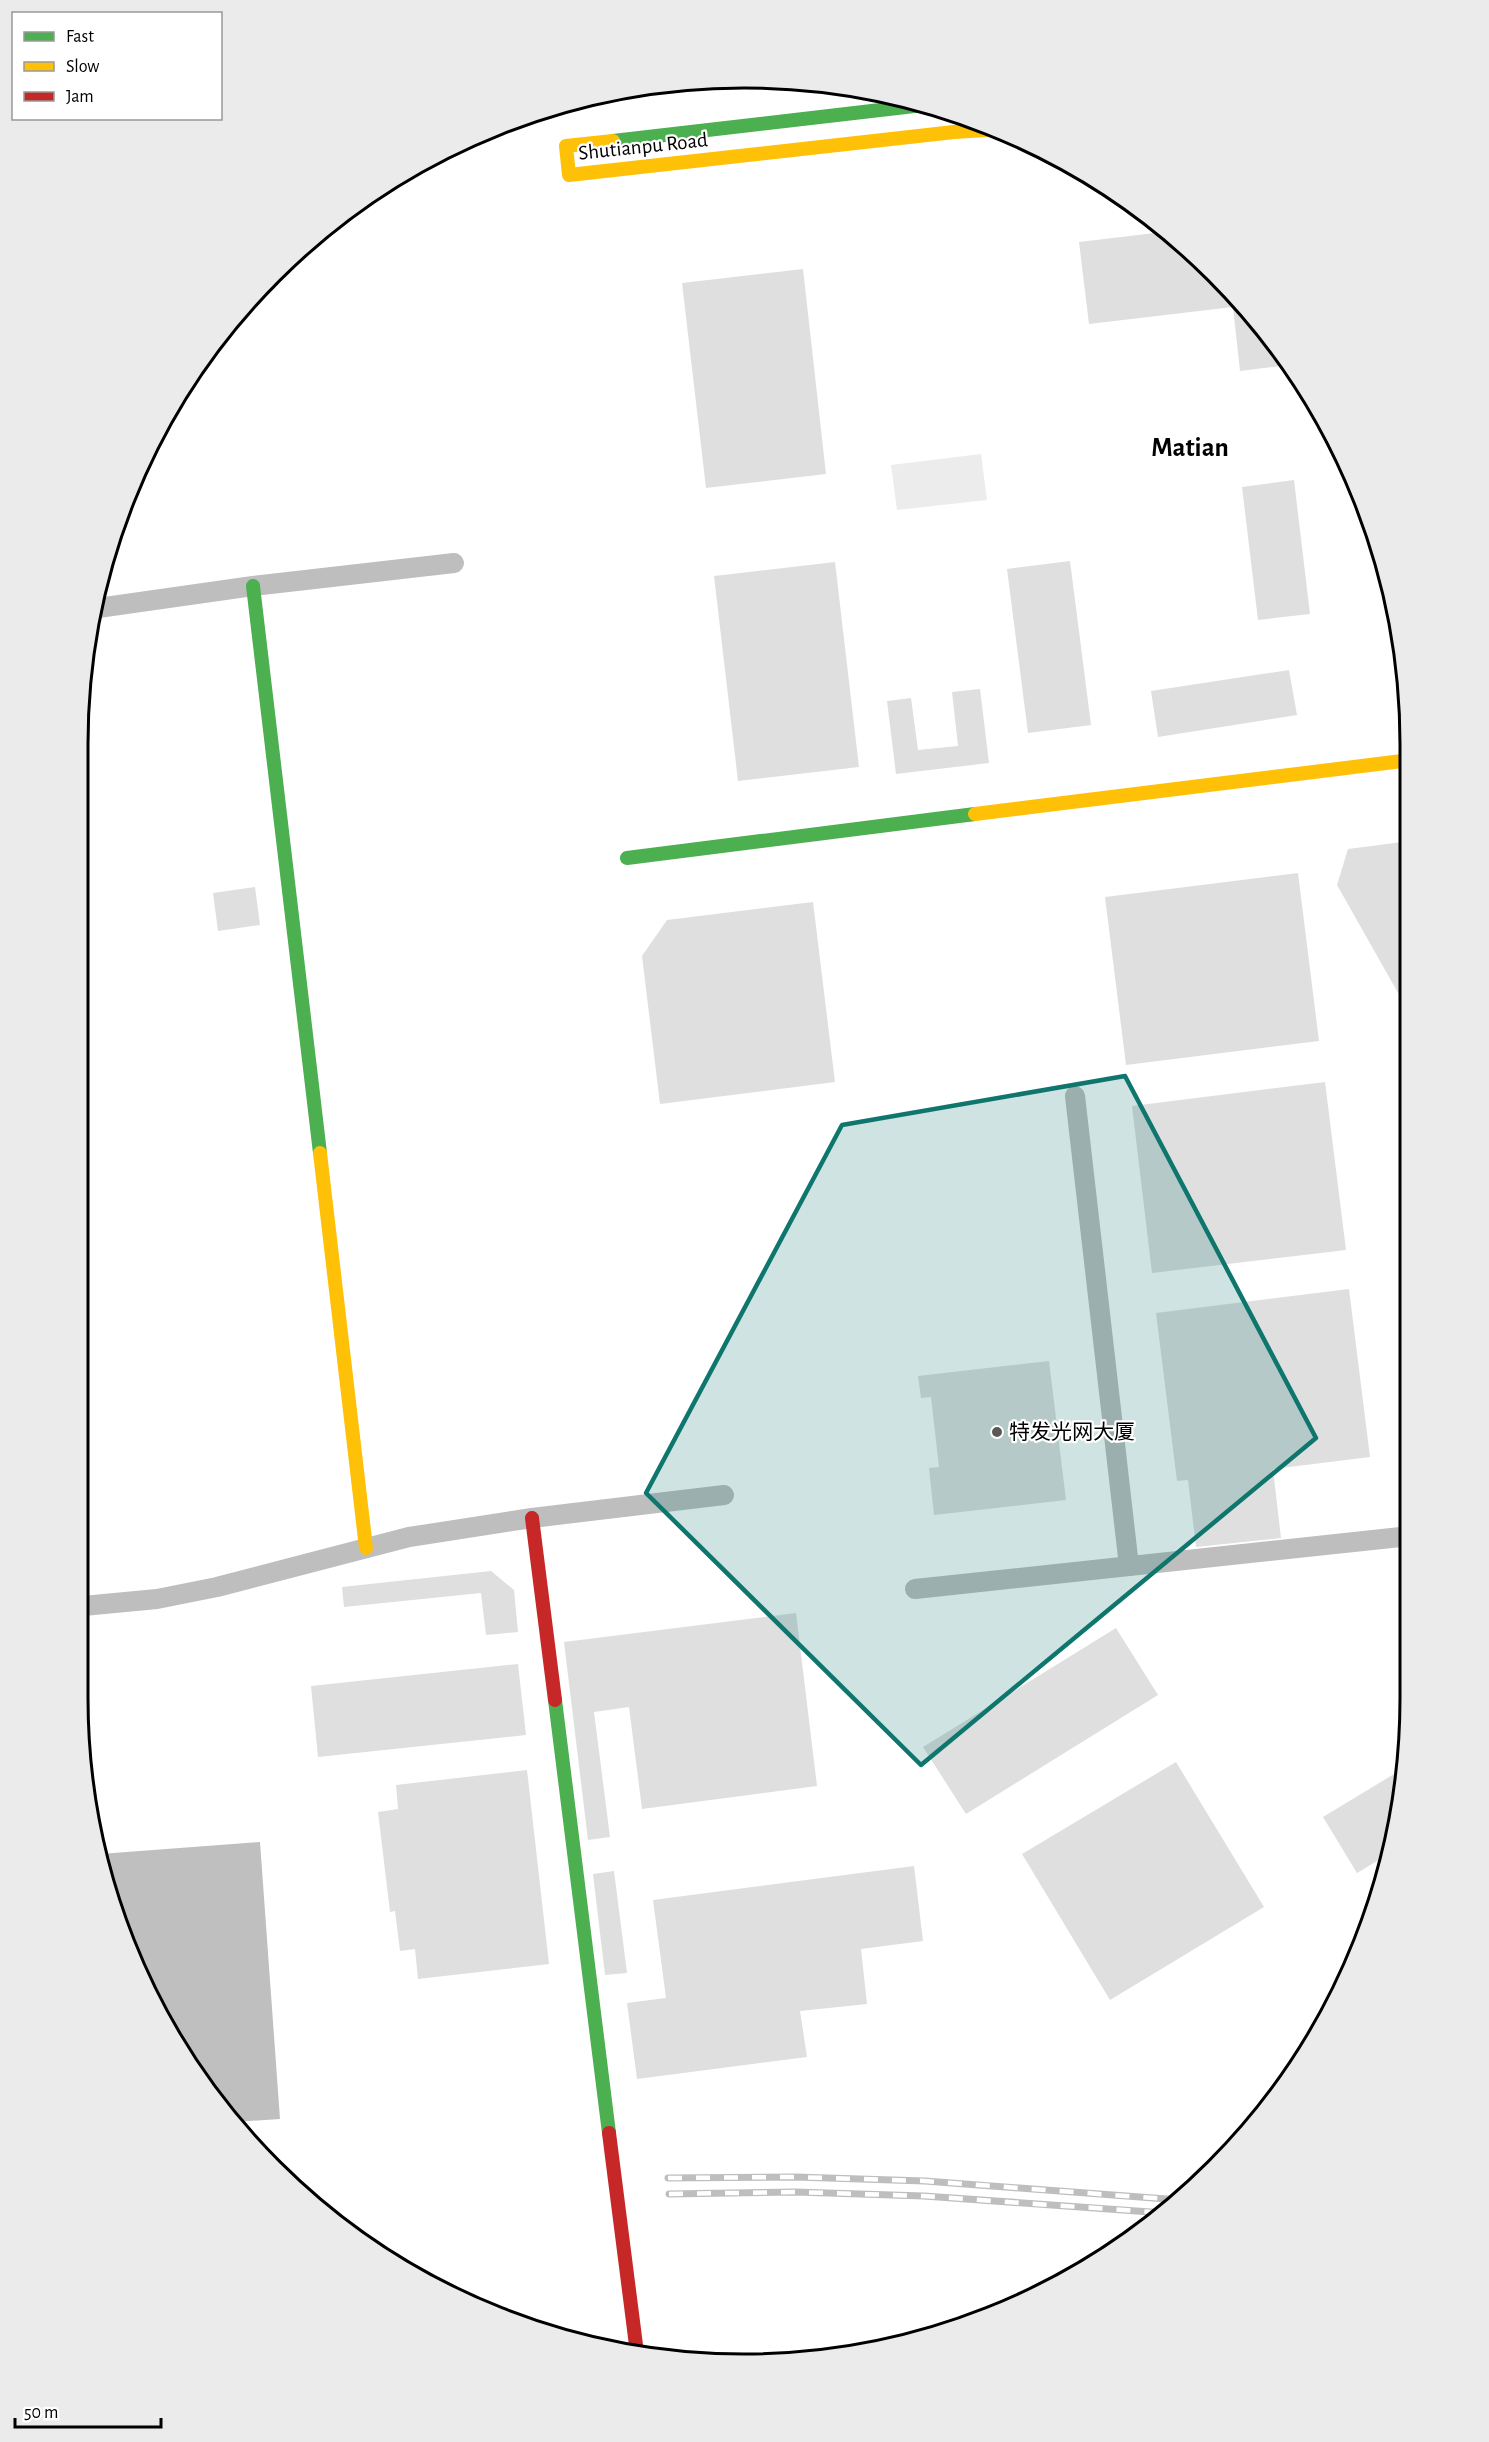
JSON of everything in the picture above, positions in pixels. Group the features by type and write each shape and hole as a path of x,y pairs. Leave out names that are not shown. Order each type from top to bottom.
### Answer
{"street":[{"name":"Shutianpu Road","path":"900,108 566,146 569,175 976,131"},
{"path":"103,607 253,586 454,562"},
{"path":"253,586 366,1548"},
{"path":"627,858 1400,761"},
{"path":"1075,1096 1129,1566"},
{"path":"88,1606 157,1599 218,1587 409,1537 532,1518 724,1495"},
{"path":"532,1518 636,2344"},
{"path":"915,1589 1400,1537"}],"highlighted area":[{"path":"1125,1076 1316,1438 921,1765 646,1493 842,1125"}],"shaded area":[{"path":"981,454 987,500 897,510 891,465"},
{"path":"260,1842 280,2119 244,2121 199,2062 176,2026 138,1949 123,1908 108,1853"}],"building":[{"path":"1155,233 1177,251 1208,281 1238,312 1280,366 1240,371 1233,307 1089,324 1079,242"},
{"path":"803,269 826,474 706,488 682,283"},
{"path":"1294,480 1310,614 1258,620 1242,487"},
{"path":"1070,561 1091,725 1028,733 1007,569"},
{"path":"835,562 859,767 738,781 714,576"},
{"path":"1289,670 1297,715 1158,737 1151,691"},
{"path":"980,689 989,763 896,774 887,701 911,698 918,750 958,746 952,692"},
{"path":"1400,842 1400,996 1337,885 1348,849"},
{"path":"1298,873 1319,1041 1126,1065 1105,897"},
{"path":"255,887 260,925 218,931 213,893"},
{"path":"813,902 835,1082 660,1104 642,956 667,920"},
{"path":"1325,1082 1346,1250 1152,1273 1132,1106"},
{"path":"1349,1289 1370,1457 1273,1469 1281,1538 1196,1547 1188,1480 1177,1481 1156,1313"},
{"name":"特发光网大厦","path":"1049,1361 1066,1500 934,1515 929,1468 939,1467 931,1397 921,1398 918,1376"},
{"path":"491,1571 514,1590 518,1632 486,1635 481,1593 344,1607 342,1587"},
{"path":"796,1613 817,1786 642,1809 629,1707 594,1712 610,1837 588,1840 564,1642"},
{"path":"1116,1628 1158,1695 966,1814 923,1747"},
{"path":"518,1664 526,1735 318,1757 311,1686"},
{"path":"1176,1762 1264,1907 1110,2000 1022,1854"},
{"path":"527,1770 549,1964 418,1979 415,1949 400,1951 395,1911 390,1912 378,1812 398,1809 396,1785"},
{"path":"1396,1773 1380,1859 1357,1873 1323,1817"},
{"path":"914,1866 923,1941 861,1949 867,2004 800,2011 807,2057 637,2079 627,2003 666,1998 653,1900"},
{"path":"614,1871 627,1973 605,1975 593,1874"}],"railway":[{"path":"668,2178 795,2177 925,2181 1167,2199"},
{"path":"669,2194 795,2192 924,2196 1151,2212"}],"traffic: fast":[{"path":"613,141 900,108"},
{"path":"253,586 320,1153"},
{"path":"627,858 975,814"},
{"path":"555,1700 609,2133"}],"traffic: slow":[{"path":"613,141 566,146 569,175 976,131"},
{"path":"975,814 1400,761"},
{"path":"320,1153 366,1548"}],"traffic: jam":[{"path":"532,1518 555,1700"},
{"path":"609,2133 636,2344"}],"place":[{"name":"特发光网大厦","path":"997,1432"}],"district":[{"name":"Matian","path":"1190,447"}]}
